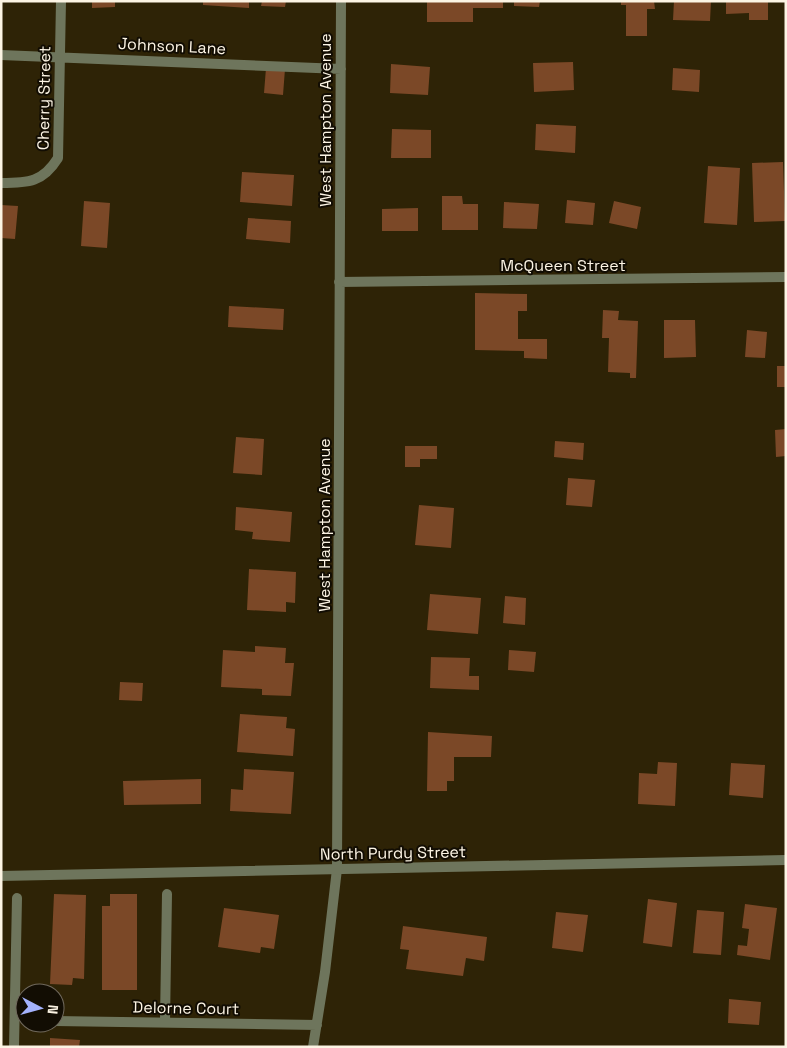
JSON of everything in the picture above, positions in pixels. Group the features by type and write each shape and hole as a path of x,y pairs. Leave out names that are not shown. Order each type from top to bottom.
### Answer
{"street":[{"name":"Cherry Street","path":"1,183 33,181 50,171 58,158 61,1"},
{"name":"West Hampton Avenue","path":"313,1047 333,913 336,869 341,1"},
{"name":"Johnson Lane","path":"1,55 340,69"},
{"name":"McQueen Street","path":"340,282 786,277"},
{"name":"North Purdy Street","path":"1,876 786,860"},
{"path":"165,1022 167,894"},
{"path":"14,1047 17,898"},
{"name":"Delorne Court","path":"65,1021 317,1025"}],"building":[{"path":"92,1 115,1 115,7 92,8"},
{"path":"203,1 249,1 249,8 203,5"},
{"path":"262,1 286,1 285,7 261,6"},
{"path":"427,1 503,1 503,8 473,8 473,22 427,22"},
{"path":"514,1 540,1 539,7 514,6"},
{"path":"621,1 654,1 655,9 647,9 647,36 626,36 626,5 621,5"},
{"path":"674,1 711,1 710,21 673,20"},
{"path":"726,1 768,1 768,20 749,20 749,13 726,14"},
{"path":"573,62 574,90 534,92 533,63"},
{"path":"391,64 430,67 428,95 390,93"},
{"path":"266,68 285,69 283,95 264,93"},
{"path":"673,68 700,70 699,92 672,90"},
{"path":"536,124 576,126 575,153 535,150"},
{"path":"392,129 431,130 431,158 391,158"},
{"path":"783,162 785,221 754,222 752,163"},
{"path":"708,166 740,168 737,225 704,223"},
{"path":"242,172 294,175 292,206 240,202"},
{"path":"442,196 462,196 463,204 478,204 478,230 442,230"},
{"path":"567,200 595,203 593,225 565,223"},
{"path":"84,201 110,203 107,248 81,246"},
{"path":"614,201 641,207 637,229 609,223"},
{"path":"504,202 539,204 537,229 503,228"},
{"path":"1,205 18,206 15,239 1,238"},
{"path":"418,208 418,231 382,231 382,209"},
{"path":"248,218 291,221 290,243 246,239"},
{"path":"475,293 527,294 527,311 518,311 518,339 547,339 547,359 524,358 524,351 475,350"},
{"path":"229,306 284,309 283,330 228,327"},
{"path":"603,310 619,311 618,320 638,321 636,378 630,378 630,373 608,372 609,338 602,338"},
{"path":"664,320 695,320 696,357 664,358"},
{"path":"747,330 767,332 765,358 745,357"},
{"path":"777,366 786,366 786,387 777,387"},
{"path":"786,429 786,456 776,457 775,430"},
{"path":"236,437 264,439 262,475 233,473"},
{"path":"555,441 584,443 583,460 554,457"},
{"path":"405,446 437,446 437,459 420,459 420,467 405,467"},
{"path":"568,478 595,480 592,507 566,505"},
{"path":"419,505 454,508 451,548 415,545"},
{"path":"236,507 292,512 290,542 252,539 253,532 235,530"},
{"path":"249,569 296,572 295,603 286,602 286,612 247,610"},
{"path":"430,594 481,598 478,634 427,630"},
{"path":"505,596 526,598 525,625 503,623"},
{"path":"255,646 286,648 285,663 294,663 291,696 262,695 262,689 221,687 223,650 255,652"},
{"path":"509,650 536,652 534,672 508,670"},
{"path":"431,657 470,658 469,676 479,676 479,690 430,688"},
{"path":"120,682 143,683 142,701 119,700"},
{"path":"240,714 287,717 286,728 295,729 293,756 237,752"},
{"path":"428,732 492,736 491,757 454,757 454,781 447,781 447,791 427,791"},
{"path":"658,762 677,763 675,806 638,804 639,773 657,774"},
{"path":"731,763 765,765 763,798 729,795"},
{"path":"244,769 294,772 291,814 230,811 231,789 243,790"},
{"path":"201,779 201,804 124,805 123,781"},
{"path":"54,894 86,895 84,979 73,978 72,985 50,983"},
{"path":"110,894 137,894 137,990 102,990 102,906 110,906"},
{"path":"648,899 677,903 672,947 643,943"},
{"path":"745,904 777,908 770,960 737,955 738,945 747,946 749,929 742,928"},
{"path":"224,908 279,915 274,949 261,947 260,953 218,947"},
{"path":"697,910 724,912 721,955 693,953"},
{"path":"556,912 588,915 583,952 552,948"},
{"path":"403,926 487,937 484,961 466,958 463,976 406,969 409,950 400,949"},
{"path":"729,999 761,1002 759,1025 728,1023"},
{"path":"50,1038 80,1040 79,1047 50,1047"}]}
